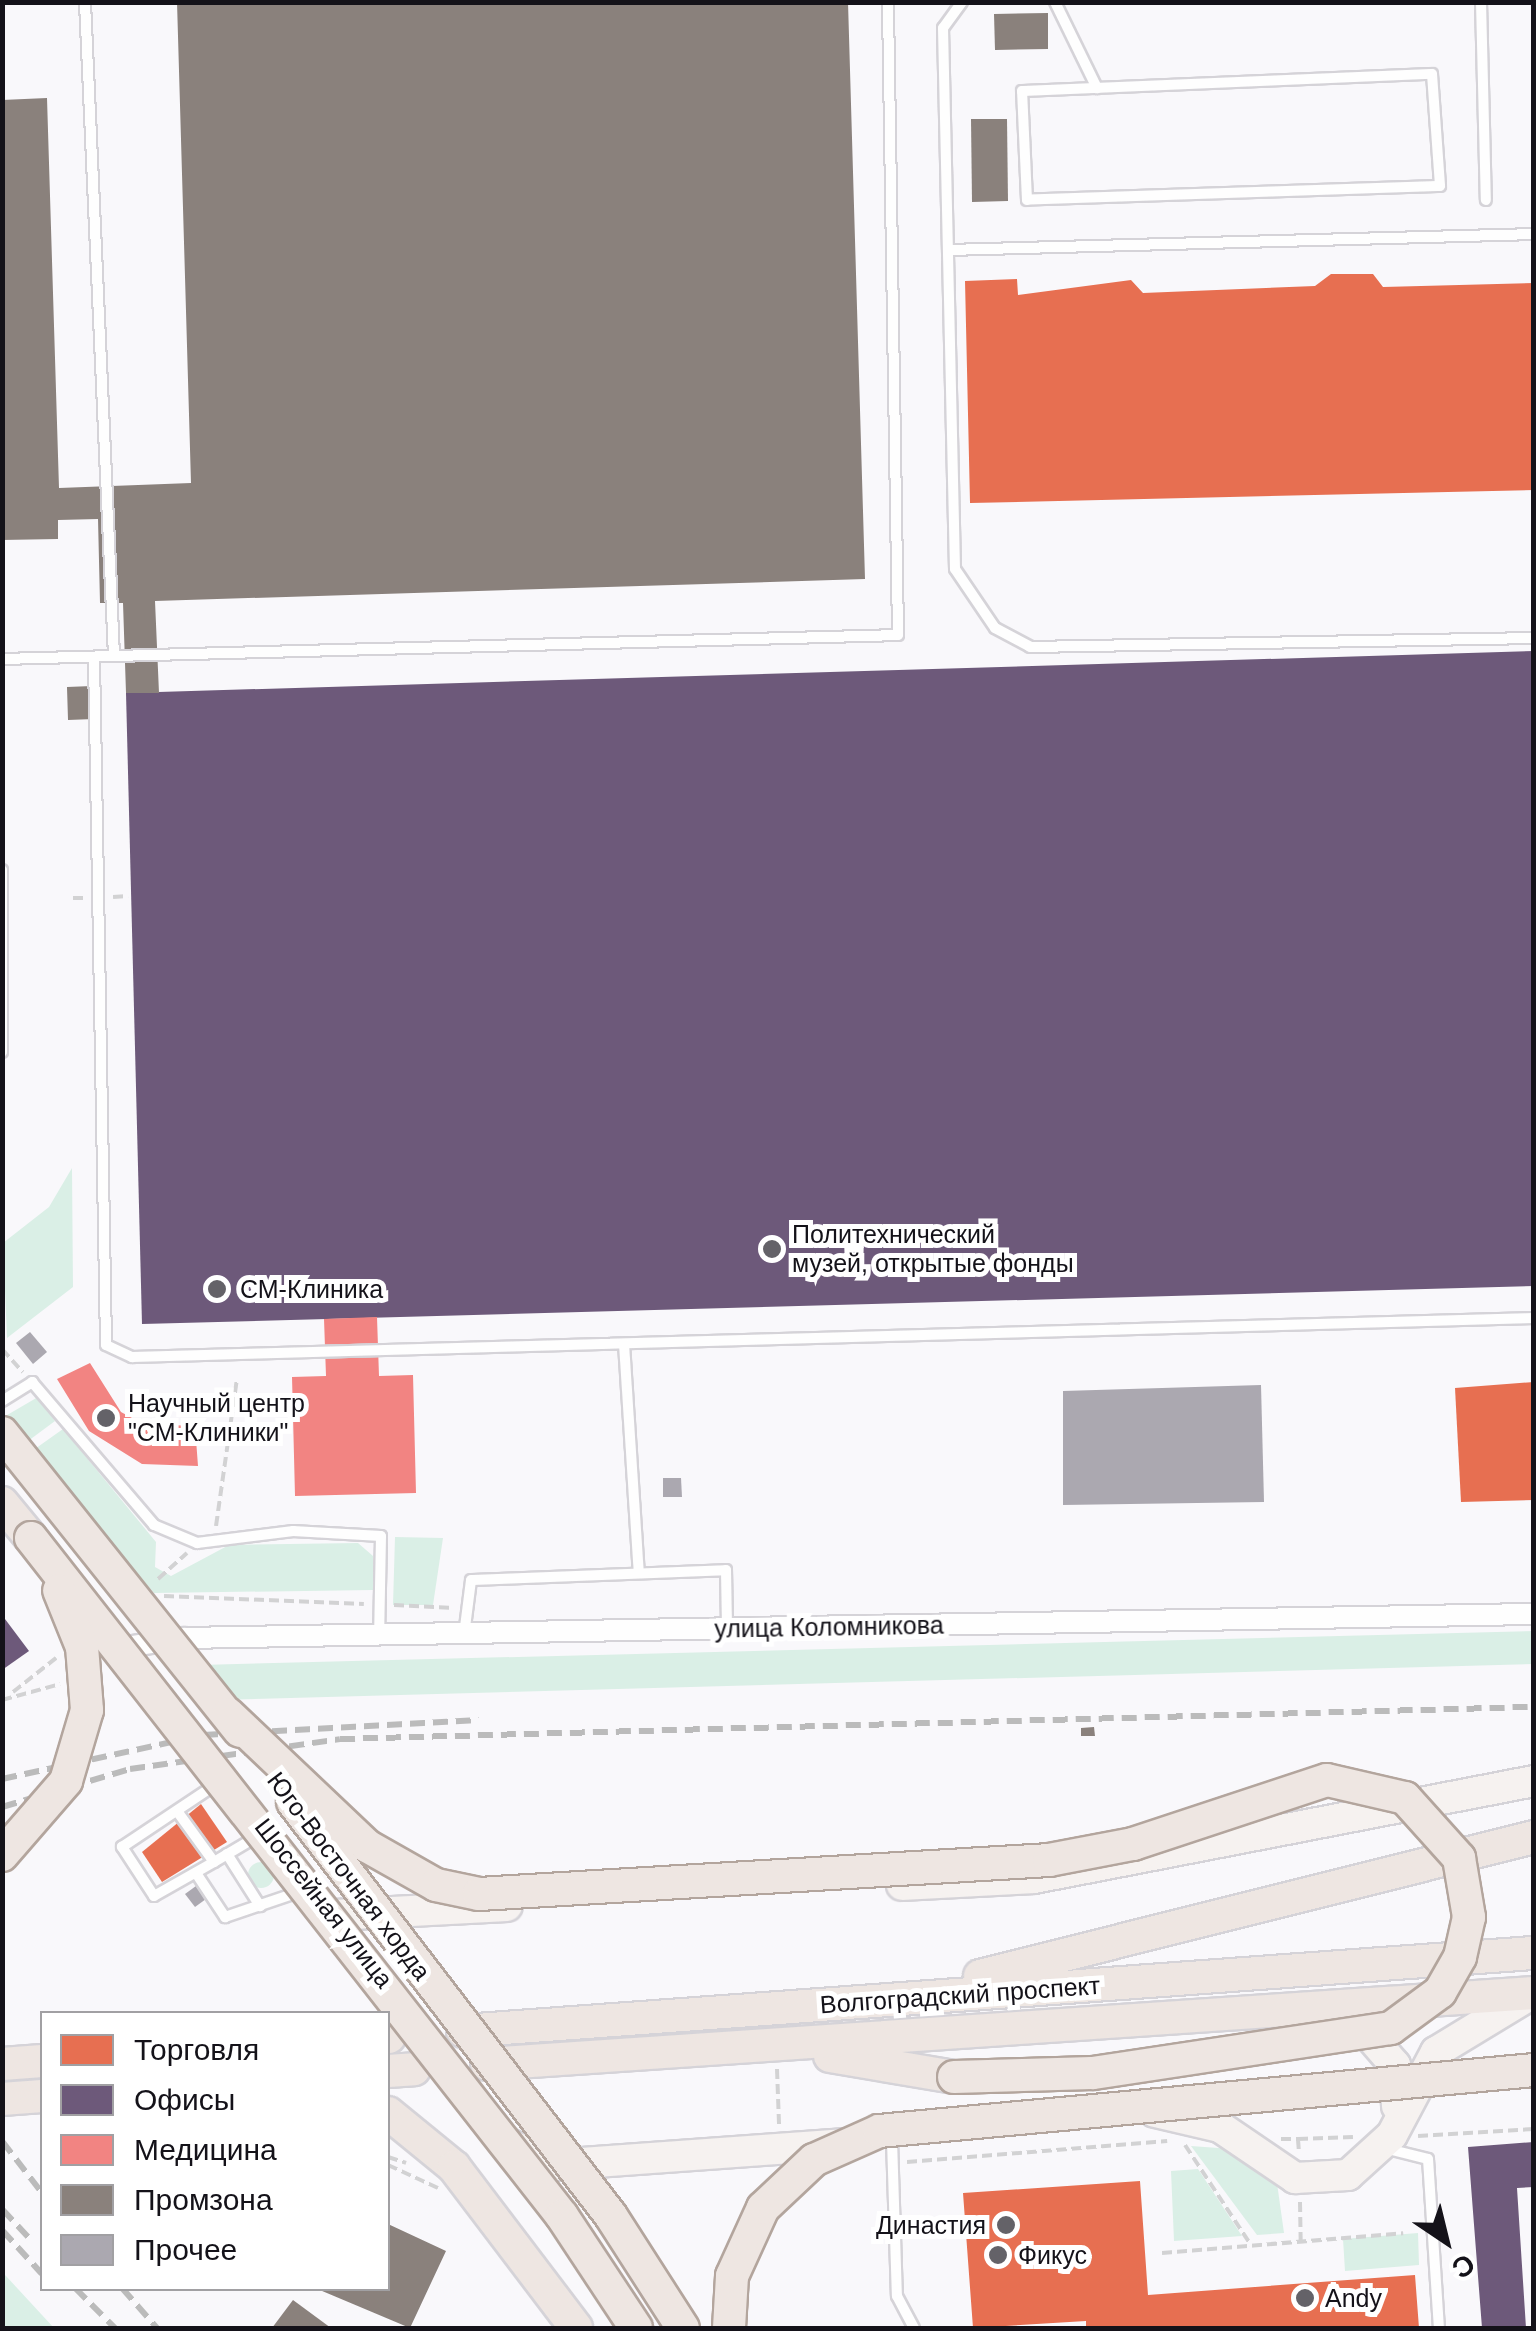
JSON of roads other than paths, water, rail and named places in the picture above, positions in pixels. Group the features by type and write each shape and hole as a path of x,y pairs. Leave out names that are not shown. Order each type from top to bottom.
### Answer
{"main road":[{"name":"Юго-Восточная хорда","path":"2,1433 228,1714 611,2216 682,2328"},
{"path":"2,1495 177,1712"},
{"name":"Юго-Восточная хорда","path":"2,1503 562,2216 636,2328"},
{"path":"2,1855 66,1781 87,1710 72,1615 31,1538"},
{"path":"228,1714 367,1846 436,1885 479,1894 1049,1860 1132,1844 1327,1780 1405,1798 1458,1858 1469,1917 1460,1957 1440,1992 1391,2028 1092,2073 954,2077 850,2058 716,2049"},
{"name":"Шоссейная улица","path":"222,1771 502,2138 554,2165 893,2151"},
{"path":"335,1915 1034,1878 1534,1782"},
{"path":"849,2003 1059,1960 1534,1838"},
{"name":"Волгоградский проспект","path":"390,2037 1534,1953"},
{"path":"893,2151 1133,2111 1184,2114 1241,2139 1299,2178 1348,2175 1388,2141 1436,2052 1534,1994"},
{"name":"Волгоградский проспект","path":"401,2070 1534,1994"},
{"path":"1311,2009 1356,2019 1382,2039 1398,2080 1388,2141"},
{"path":"2,2064 40,2061"},
{"path":"729,2328 732,2276 762,2208 814,2160 879,2130 1534,2070"},
{"path":"5,2098 40,2096"},
{"path":"390,2115 454,2167 576,2328"}],"street":[{"name":"улица Коломникова","path":"126,1647 182,1638 379,1638 1534,1614"}],"lane":[{"path":"85,2 114,656"},
{"path":"2,659 898,635 888,2"},
{"path":"962,2 942,28 955,569 995,628 1030,646 1534,638"},
{"path":"1055,2 1097,88"},
{"path":"1481,2 1486,200"},
{"path":"1432,74 1440,186 1027,200 1022,91 1097,88 1432,74"},
{"path":"948,250 1534,234"},
{"path":"94,657 106,1345 132,1357 1534,1318"},
{"path":"2,870 2,1052"},
{"path":"624,1344 639,1573"},
{"path":"2,1401 32,1382 154,1525 197,1543 293,1532 381,1536 379,1638"},
{"path":"464,1636 471,1580 726,1570 728,1628"},
{"path":"222,1771 177,1811 122,1848 154,1896 268,1830"},
{"path":"177,1811 214,1862"},
{"path":"227,1854 260,1906"},
{"path":"196,1872 226,1917 313,1887"},
{"path":"1388,2141 1428,2159 1440,2328"},
{"path":"893,2151 897,2296 914,2328"}],"railway":[{"path":"2,1807 130,1769 340,1739 1534,1707"},
{"path":"2,1779 203,1735 479,1720"},
{"path":"2,2141 40,2190"},
{"path":"2,2209 29,2238"},
{"path":"2,2230 40,2272"},
{"path":"78,2291 115,2328"},
{"path":"125,2291 157,2328"}],"place":[{"name":"Политехнический музей, открытые фонды","path":"772,1249"},
{"name":"СМ-Клиника","path":"217,1289"},
{"name":"Научный центр \"СМ-Клиники\"","path":"106,1418"},
{"name":"Династия","path":"1006,2225"},
{"name":"Фикус","path":"998,2255"},
{"name":"Andy","path":"1305,2298"}]}
